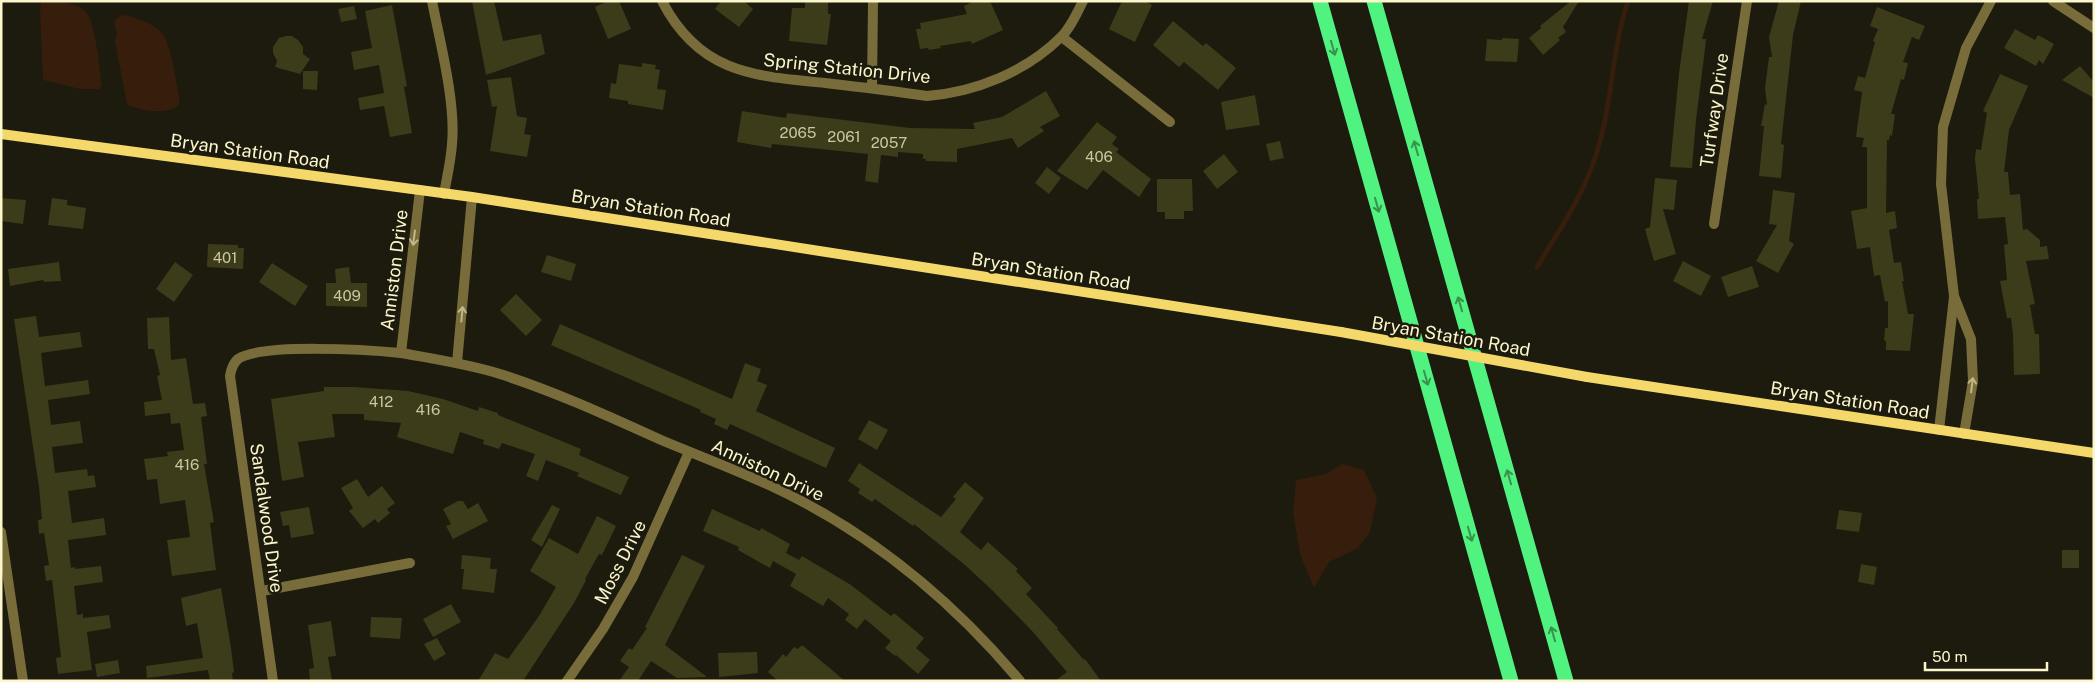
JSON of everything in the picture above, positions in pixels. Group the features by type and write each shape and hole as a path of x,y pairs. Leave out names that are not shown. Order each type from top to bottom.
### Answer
{"highway":[{"path":"1320,1 1511,681"},
{"path":"1374,1 1566,681"}],"main road":[{"name":"Bryan Station Road","path":"1,134 472,197 1341,332 1587,377 2094,453"}],"street":[{"path":"432,1 448,86 453,125 444,194"},
{"name":"Spring Station Drive","path":"662,1 674,23 690,42 702,52 729,67 762,77 872,88 927,96 952,94 976,88 1018,68 1062,37 1083,1"},
{"path":"872,88 873,1"},
{"name":"Turfway Drive","path":"1714,224 1746,1"},
{"path":"1939,430 1954,296 1941,184 1943,127 1966,48 1991,1"},
{"path":"2053,1 2094,28"},
{"path":"1062,37 1170,122"},
{"name":"Anniston Drive","path":"400,353 420,190"},
{"path":"457,362 472,197"},
{"path":"1954,296 1971,339 1973,381 1964,434"},
{"name":"Anniston Drive","path":"236,361 261,352 330,349 400,353 457,362 499,373 542,388 769,486 812,507 887,555 918,578 997,653 1020,681"},
{"name":"Sandalwood Drive","path":"236,361 230,376 262,591 273,681"},
{"name":"Moss Drive","path":"567,681 603,629 633,577 689,452"},
{"path":"1,532 23,681"},
{"path":"262,591 410,563"}],"shaded area":[{"path":"41,2 69,3 84,10 88,15 94,33 98,57 102,85 99,89 80,89 43,80 40,11"},
{"path":"125,15 149,23 165,37 173,62 179,96 179,104 175,108 154,111 139,109 127,104 115,41 117,34 114,21 120,16"},
{"path":"1342,464 1364,470 1377,498 1370,532 1358,548 1329,562 1314,588 1300,554 1293,512 1296,480 1326,474"}],"building":[{"path":"472,1 494,1 503,41 541,34 545,54 486,75"},
{"path":"608,1 619,1 631,29 608,39 595,7"},
{"path":"721,1 744,1 753,9 739,27 715,9"},
{"path":"805,1 828,1 828,14 831,14 827,45 789,41 792,8 805,8"},
{"path":"974,1 990,1 1003,30 972,44 971,41 940,46 941,48 929,50 928,48 920,49 916,29 921,29 920,23 967,14 964,6"},
{"path":"1122,1 1145,1 1152,5 1135,42 1109,29"},
{"path":"1571,1 1579,1 1563,27 1566,32 1543,55 1529,38 1541,28 1540,26"},
{"path":"1689,1 1713,1 1702,39 1706,39 1692,168 1670,167 1679,73"},
{"path":"1779,1 1801,1 1793,35 1781,144 1784,145 1781,178 1759,176 1764,126 1761,126 1765,104 1767,105 1765,88 1769,57 1772,57 1769,37"},
{"path":"392,5 407,86 404,87 412,133 390,137 384,106 360,110 358,98 384,93 379,65 354,70 351,52 372,48 365,11"},
{"path":"354,6 357,19 341,22 338,9"},
{"path":"1877,7 1925,26 1919,40 1912,37 1903,62 1908,63 1904,80 1901,79 1891,114 1895,114 1892,136 1890,135 1889,140 1887,140 1886,213 1895,211 1897,228 1889,230 1894,263 1901,262 1904,281 1902,281 1908,314 1914,314 1910,351 1886,350 1886,341 1884,340 1885,328 1888,328 1888,301 1885,302 1880,275 1874,276 1870,247 1857,249 1851,211 1867,208 1867,147 1862,147 1864,138 1856,137 1862,92 1854,90 1858,76 1865,78 1869,64 1875,42 1873,41 1878,29 1870,26"},
{"path":"1173,21 1203,46 1206,43 1236,68 1218,90 1184,62 1179,67 1153,45"},
{"path":"2015,29 2035,40 2038,35 2054,44 2043,64 2039,60 2036,66 2004,48"},
{"path":"292,36 298,40 303,47 303,54 310,59 300,74 275,67 277,61 273,53 273,47 279,38"},
{"path":"1502,38 1519,39 1517,62 1485,61 1487,39 1502,40"},
{"path":"642,63 656,65 655,69 660,70 657,89 666,90 663,110 628,104 628,101 609,98 611,83 616,84 619,64 642,67"},
{"path":"2080,66 2094,82 2094,98 2062,80"},
{"path":"303,71 318,71 317,90 303,89"},
{"path":"2000,74 2028,86 2009,130 2004,172 2008,172 2010,195 2020,194 2023,230 2027,229 2040,240 2040,247 2047,246 2049,259 2026,261 2035,304 2030,305 2035,334 2039,334 2040,374 2014,375 2011,318 2007,318 2000,281 2007,280 2004,245 2008,244 2005,217 1978,219 1977,199 1979,199 1975,159 1976,149 1981,150 1987,113 1983,111"},
{"path":"511,77 517,116 527,118 524,134 531,135 527,157 490,151 497,106 492,107 487,80"},
{"path":"1046,91 1060,116 1040,127 1044,131 1018,148 1012,138 957,149 957,162 926,161 926,159 923,159 923,154 898,152 898,157 881,155 878,183 865,181 868,154 772,144 771,148 737,142 742,111 786,118 787,113 910,128 975,129 973,123 1002,117"},
{"path":"1255,95 1260,125 1226,130 1221,102"},
{"path":"1097,122 1117,137 1112,144 1119,149 1116,152 1151,179 1139,197 1103,170 1087,190 1057,171"},
{"path":"1280,141 1284,158 1270,161 1266,144"},
{"path":"1224,154 1238,172 1217,189 1203,171"},
{"path":"1047,167 1061,178 1049,194 1035,183"},
{"path":"1655,178 1677,180 1674,210 1663,209 1676,254 1654,261 1645,229 1650,227"},
{"path":"1157,179 1192,179 1193,211 1184,211 1184,219 1165,219 1165,212 1157,212"},
{"path":"1773,190 1795,193 1789,241 1794,244 1778,273 1756,261 1777,225 1769,224"},
{"path":"1,198 26,200 23,224 1,221"},
{"path":"52,198 67,200 67,205 86,208 83,229 48,225"},
{"path":"208,244 238,245 238,248 244,248 243,269 207,267"},
{"path":"547,255 576,264 571,281 541,272"},
{"path":"1683,261 1711,276 1701,296 1673,281"},
{"path":"59,262 61,281 44,282 43,280 10,286 8,269"},
{"path":"175,262 193,275 174,302 156,289"},
{"path":"272,263 308,286 295,306 259,282"},
{"path":"1752,266 1759,287 1728,297 1721,277"},
{"path":"349,267 351,283 367,283 367,307 326,306 326,283 336,283 335,269"},
{"path":"516,294 542,320 526,336 500,310"},
{"path":"36,316 39,337 80,332 82,347 41,353 45,386 88,380 90,394 48,400 51,425 80,421 83,443 52,447 55,473 87,469 88,476 94,475 96,487 68,491 72,523 104,518 106,535 68,540 71,568 101,566 103,582 74,586 77,615 83,614 83,618 109,615 111,628 87,632 92,670 58,674 56,658 61,657 52,580 46,581 44,566 49,565 44,533 39,534 38,520 42,519 39,487 14,319"},
{"path":"169,317 171,360 186,358 193,404 205,403 207,416 201,417 207,464 204,464 214,522 210,523 216,570 172,576 167,540 190,537 185,500 160,504 157,479 147,480 144,459 168,456 167,452 184,450 180,423 171,424 170,413 145,416 144,402 162,400 157,376 160,375 154,349 148,349 147,318"},
{"path":"560,324 732,399 745,363 761,369 757,381 767,385 756,411 835,448 826,468 730,424 727,430 714,424 716,419 700,412 701,410 551,345"},
{"path":"324,387 408,391 443,399 478,411 479,407 498,413 498,415 581,449 579,455 629,477 621,495 577,476 579,473 546,460 538,481 526,476 535,454 502,443 499,449 483,444 484,440 460,432 453,454 397,437 401,423 364,420 364,414 332,414 335,437 298,442 304,477 282,481 271,399 324,391"},
{"path":"869,420 888,430 877,450 858,439"},
{"path":"859,463 941,517 956,499 953,497 965,482 984,498 960,532 981,550 988,542 1018,569 1016,571 1032,588 1026,594 1085,659 1101,681 1055,681 1067,672 1033,632 993,591 965,565 914,524 913,526 875,499 872,502 858,493 860,489 848,481"},
{"path":"357,479 368,497 382,486 395,503 387,509 390,513 378,523 375,519 363,528 349,511 353,508 341,488"},
{"path":"458,501 463,501 468,509 478,503 488,521 453,539 446,526 451,524 443,509"},
{"path":"552,505 560,509 542,547 531,540"},
{"path":"309,507 314,534 291,538 289,525 283,526 280,512"},
{"path":"712,509 760,531 761,528 790,544 786,553 799,560 802,556 851,585 891,616 894,613 924,638 916,648 930,660 918,674 885,648 891,641 865,619 857,629 845,620 849,614 828,598 823,606 790,586 796,574 773,561 770,568 738,550 739,547 703,531"},
{"path":"1839,510 1862,513 1859,532 1836,529"},
{"path":"597,516 616,526 602,555 599,554 585,579 574,603 523,681 478,681 495,653 508,659 539,616 556,587 530,571 549,538 578,554"},
{"path":"2062,550 2079,550 2079,568 2062,568"},
{"path":"462,555 491,558 490,569 497,569 494,593 462,589 464,569 461,569"},
{"path":"682,555 705,566 665,645 707,677 677,678 651,661 638,681 619,681 629,667 620,661 629,648 632,650 647,628 645,627"},
{"path":"1861,564 1877,567 1874,585 1858,582"},
{"path":"221,588 231,648 234,672 232,673 233,681 210,681 208,670 147,678 146,666 203,658 197,623 186,626 181,598"},
{"path":"451,604 461,622 433,637 423,619"},
{"path":"371,617 402,618 400,639 370,637"},
{"path":"331,621 336,656 328,657 332,681 310,681 309,669 314,668 308,625"},
{"path":"437,638 446,654 434,661 424,644"},
{"path":"802,645 845,681 778,681 768,672 783,654 786,657 794,647 798,649"},
{"path":"757,652 758,673 719,677 718,653"},
{"path":"118,660 120,673 97,677 95,664"}],"waterway":[{"path":"1537,267 1574,205 1587,179 1599,146 1622,21 1628,1"}]}
